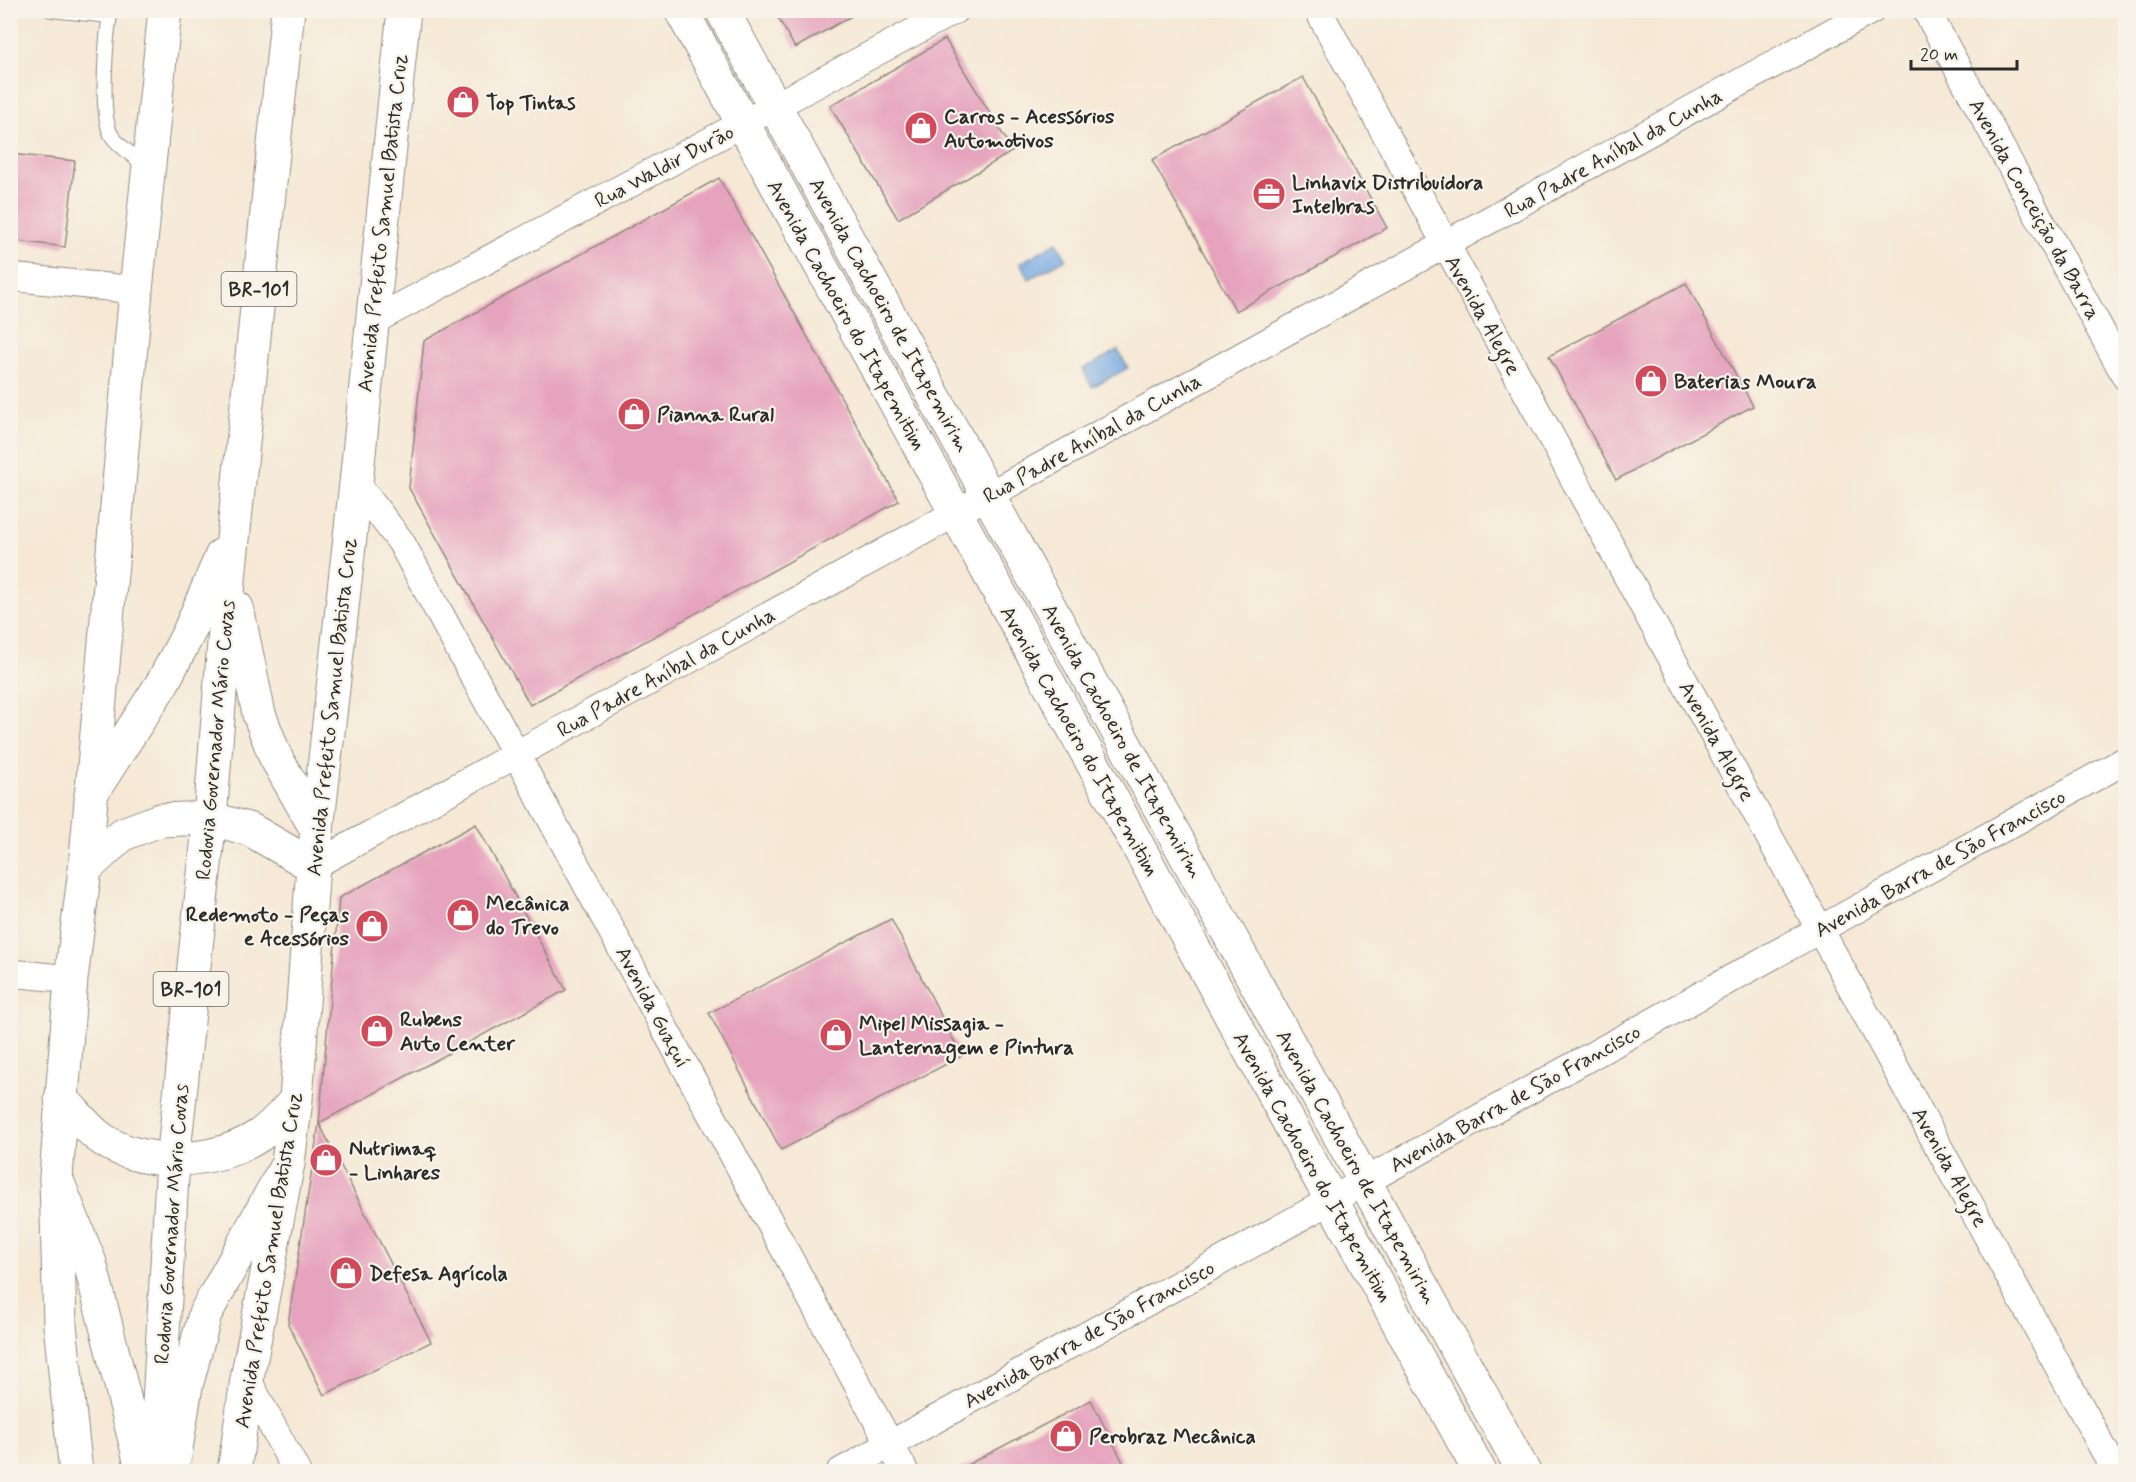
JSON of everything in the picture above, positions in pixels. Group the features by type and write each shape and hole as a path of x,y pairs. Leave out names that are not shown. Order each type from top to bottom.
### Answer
{"main road":[{"path":"76,1472 60,1325 56,1178 71,979 85,869 136,290 165,10"},
{"name":"Rodovia Governador Mário Covas","path":"155,1472 173,1160 210,818 230,568 288,10"},
{"name":"Avenida Prefeito Samuel Batista Cruz","path":"234,1472 247,1379 288,1163 296,1101 316,830 356,483 404,10"},
{"name":"Avenida Cachoeiro do Itapemitim","path":"681,10 1480,1472"},
{"name":"Avenida Cachoeiro de Itapemirim","path":"722,10 1524,1472"},
{"path":"91,795 163,682 189,632 234,529"},
{"path":"230,568 259,714 275,756 316,830"},
{"path":"85,869 123,834 160,820 210,818 251,830 313,866"},
{"path":"61,1098 100,1137 128,1152 173,1160 223,1155 261,1135 296,1101"},
{"path":"172,1472 186,1386 205,1314 288,1163"},
{"path":"56,1178 90,1263 143,1472"}],"street":[{"name":"Rua Waldir Durão","path":"373,321 956,10"},
{"name":"Avenida Alegre","path":"1318,10 1444,245 1821,929 2116,1472"},
{"name":"Rua Padre Aníbal da Cunha","path":"313,866 1872,10"},
{"name":"Avenida Conceição da Barra","path":"1926,10 2126,377"},
{"path":"10,277 136,290"},
{"name":"Avenida Guaçuí","path":"356,483 401,542 905,1472"},
{"name":"Avenida Barra de São Francisco","path":"840,1472 2126,760"},
{"path":"10,973 71,979"},
{"path":"247,1379 297,1472"}],"lane":[{"path":"51,10 110,13 104,103 106,122 112,137 148,168"}],"water":[{"path":"1057,242 1066,259 1029,279 1020,263"},
{"path":"1118,350 1128,368 1092,387 1083,369"}],"building":[{"path":"774,10 862,10 795,48"},
{"name":"Carros - Acessórios Automotivos","path":"945,39 1013,151 898,219 830,106"},
{"name":"Linhavix Distribuidora Intelbras","path":"1303,77 1387,228 1236,311 1152,160"},
{"path":"10,154 75,161 65,247 10,240"},
{"name":"Pianna Rural","path":"719,178 899,501 530,705 409,488 424,341"},
{"name":"Baterias Moura","path":"1686,283 1753,406 1616,480 1549,356"},
{"path":"476,824 566,990 319,1123 339,898"},
{"name":"Mipel Missagia - Lanternagem e Pintura","path":"891,919 962,1056 781,1150 709,1013"},
{"name":"Defesa Agrícola","path":"319,1123 431,1342 324,1395 288,1324"},
{"name":"Perobraz Mecânica","path":"1091,1400 1128,1472 954,1472"}],"place":[{"name":"Top Tintas","path":"463,102"},
{"name":"Carros - Acessórios Automotivos","path":"921,128"},
{"name":"Linhavix Distribuidora Intelbras","path":"1269,194"},
{"name":"Baterias Moura","path":"1651,381"},
{"name":"Pianna Rural","path":"634,414"},
{"name":"Mecânica do Trevo","path":"463,915"},
{"name":"Redemoto - Peças e Acessórios","path":"372,926"},
{"name":"Rubens Auto Center","path":"377,1031"},
{"name":"Mipel Missagia - Lanternagem e Pintura","path":"836,1035"},
{"name":"Nutrimaq - Linhares","path":"326,1160"},
{"name":"Defesa Agrícola","path":"346,1273"},
{"name":"Perobraz Mecânica","path":"1066,1436"}]}
